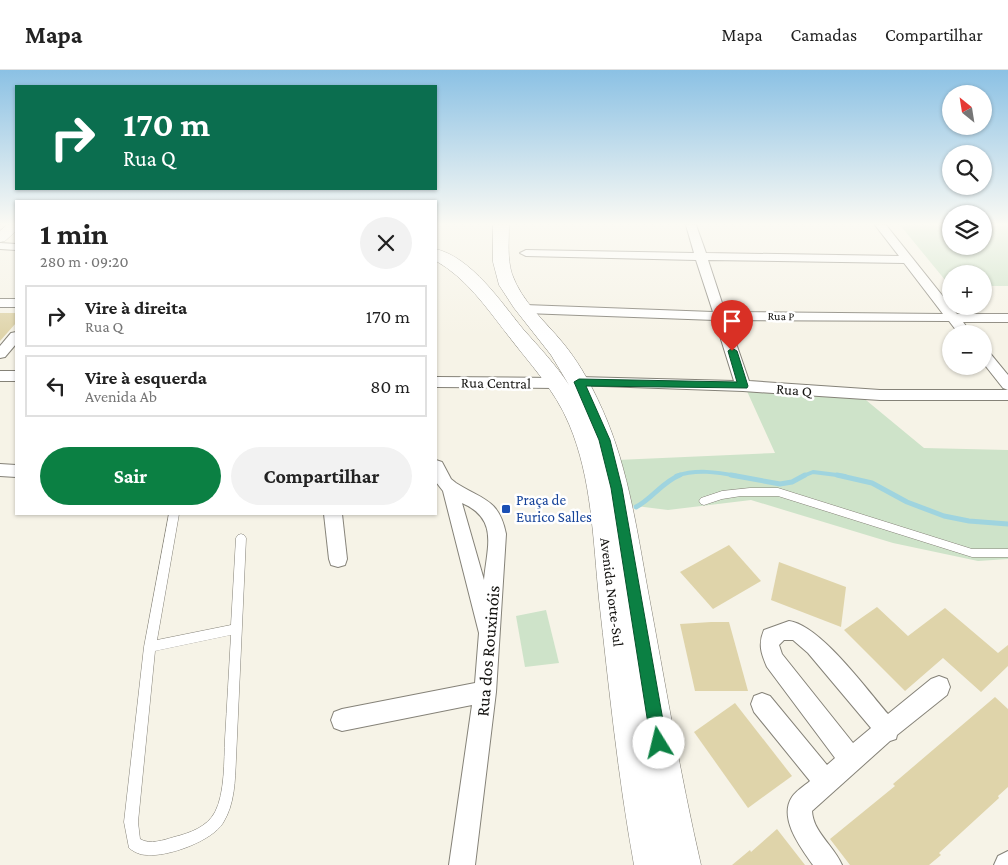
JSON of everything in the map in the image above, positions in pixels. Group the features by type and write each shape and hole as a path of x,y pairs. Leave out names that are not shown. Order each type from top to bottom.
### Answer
{"main road":[{"name":"Avenida Norte-Sul","path":"448,262 478,285 567,383 604,440 616,488 668,799 682,865"},
{"name":"Avenida Norte-Sul","path":"502,262 503,273 510,288 524,309 559,351 575,411 589,447 597,483 637,780 653,865"}],"street":[{"path":"704,262 743,386"},
{"path":"909,262 959,325"},
{"path":"0,303 15,303"},
{"name":"Rua P","path":"524,309 722,316 1008,318"},
{"path":"0,354 15,337"},
{"path":"992,365 1008,385"},
{"path":"0,376 15,376"},
{"name":"Rua Central","path":"437,382 567,383"},
{"name":"Rua Q","path":"567,383 743,386 880,395 1008,395"},
{"path":"437,468 443,480 450,488 490,639"},
{"path":"0,470 15,471"},
{"name":"Rua dos Rouxinóis","path":"450,488 486,506 496,523 497,534 485,692 462,865"},
{"path":"333,515 338,559"},
{"path":"851,759 777,665 770,652 771,637 786,630 802,635 815,646 888,731"},
{"path":"829,865 807,832 799,812 801,805 851,759 888,731 939,687"},
{"path":"342,720 485,692"},
{"path":"762,704 826,782"}],"lane":[{"path":"704,501 718,495 750,490 778,492 972,553 1008,553"},
{"path":"174,515 150,647 131,822 134,843 141,848 148,849 181,843 211,828 220,818 228,785 241,538"},
{"path":"150,647 236,629"}],"green space":[{"path":"930,262 1008,262 1008,286 992,286 992,265 942,265 942,276"},
{"path":"746,389 855,391 924,448 1008,450 1008,559 978,561 893,543 751,500 668,510 628,505 617,460 775,453"},
{"path":"546,610 559,663 525,667 516,616"}],"building":[{"path":"0,313 15,313 15,324 0,341"},
{"path":"729,545 761,581 713,609 680,572"},
{"path":"779,562 846,587 841,627 771,600"},
{"path":"877,607 908,636 945,608 998,653 1008,645 1008,666 981,692 943,658 905,691 844,630"},
{"path":"729,622 748,691 695,691 680,624"},
{"path":"995,697 1008,709 1008,787 998,796 999,798 939,853 941,855 929,865 850,865 830,839 895,786 893,784"},
{"path":"735,703 792,776 748,808 694,732"},
{"path":"777,829 805,865 732,865 750,850 751,852"}],"waterway":[{"path":"680,475 714,472 737,476"},
{"path":"804,476 813,472 837,475"},
{"path":"636,507 680,475"},
{"path":"676,476 680,475"},
{"path":"731,475 780,484 792,482 804,476"},
{"path":"837,475 845,476"},
{"path":"837,475 872,483 907,502 944,516 969,521 1008,524"}],"place":[{"name":"Praça de Eurico Salles","path":"506,509"}],"route":[{"path":"659,743 622,518 610,459 598,421 579,382 743,386 732,351"}]}
